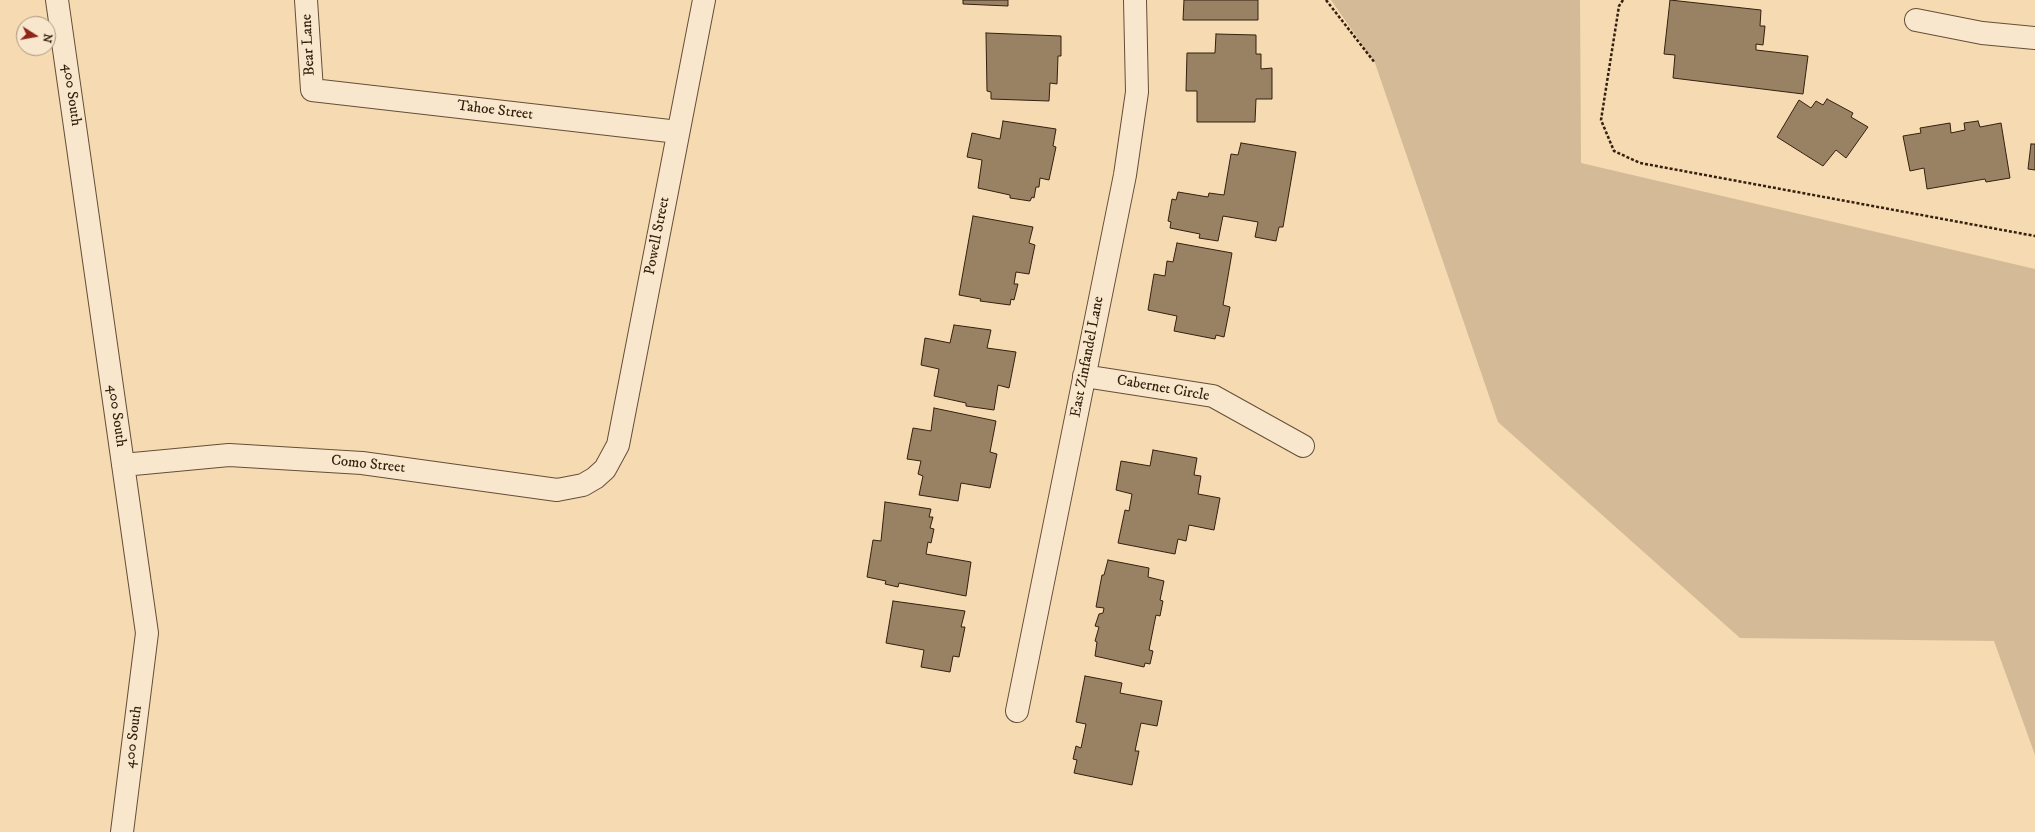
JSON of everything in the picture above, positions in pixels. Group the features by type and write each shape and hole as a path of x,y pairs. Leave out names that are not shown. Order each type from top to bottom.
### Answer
{"street":[{"name":"400 South","path":"57,0 148,633 122,832"},
{"name":"Bear Lane","path":"306,0 312,90"},
{"name":"Powell Street","path":"605,469 618,445 704,0"},
{"name":"East Zinfandel Lane","path":"1016,711 1125,175 1137,92 1135,0"},
{"path":"1916,20 1982,33 2035,38"},
{"name":"Tahoe Street","path":"312,90 678,132"},
{"name":"Cabernet Circle","path":"1084,376 1213,396 1303,446"},
{"name":"Como Street","path":"123,465 229,455 362,463 557,490 583,485 605,469"}],"path":[{"path":"1326,0 1375,63"},
{"path":"1623,0 1619,6 1601,120 1614,151 1640,163 2035,236"}],"shaded area":[{"path":"1331,0 1580,0 1581,163 2035,269 2035,755 1994,641 1740,638 1498,422 1375,63"}],"building":[{"path":"963,0 1008,0 1008,6 963,4"},
{"path":"1184,0 1258,0 1258,20 1183,20"},
{"path":"1670,0 1761,10 1760,26 1765,26 1763,45 1756,44 1756,50 1808,56 1803,94 1673,78 1675,55 1664,54"},
{"path":"986,33 1061,36 1061,56 1058,56 1057,84 1050,83 1049,101 991,99 991,92 987,91"},
{"path":"1216,34 1256,35 1256,54 1261,54 1261,69 1272,68 1272,99 1256,99 1255,122 1197,122 1197,91 1186,91 1187,53 1215,53"},
{"path":"1827,99 1853,113 1851,117 1868,127 1846,158 1836,150 1823,166 1777,137 1799,100 1811,108 1816,101 1823,105"},
{"path":"1003,121 1056,129 1053,146 1056,147 1049,180 1040,178 1039,187 1036,187 1034,198 1032,197 1030,201 1010,198 1010,195 978,188 982,160 967,157 972,133 1000,139"},
{"path":"1978,121 1980,127 2001,123 2010,178 1986,182 1985,179 1927,189 1924,168 1910,171 1903,136 1921,133 1920,128 1950,123 1951,133 1965,130 1964,123"},
{"path":"1241,143 1296,152 1283,227 1279,227 1276,241 1255,237 1258,222 1223,216 1218,241 1199,238 1200,234 1170,228 1171,222 1168,221 1172,199 1176,200 1178,192 1208,197 1209,193 1224,195 1231,154 1238,155"},
{"path":"2031,144 2035,144 2035,170 2028,169"},
{"path":"973,216 1033,227 1029,243 1035,245 1029,274 1016,272 1014,284 1018,284 1014,300 1011,299 1010,305 980,301 981,299 959,295"},
{"path":"1177,243 1232,253 1223,305 1230,307 1224,337 1216,335 1215,339 1174,331 1177,316 1148,310 1154,274 1165,276 1167,261 1173,262"},
{"path":"954,325 991,330 987,348 1016,352 1009,388 998,385 994,410 966,406 966,403 934,396 939,369 921,365 925,338 950,343"},
{"path":"934,408 996,421 990,452 997,454 990,488 961,483 958,501 919,495 923,476 918,474 921,461 907,459 913,428 931,431"},
{"path":"1153,450 1197,458 1194,475 1201,476 1198,494 1220,498 1214,530 1189,525 1186,541 1178,539 1175,554 1118,543 1125,510 1129,511 1132,494 1116,490 1121,461 1150,466"},
{"path":"885,502 931,509 929,517 933,517 930,528 934,529 931,543 928,542 926,554 971,562 966,596 899,583 898,587 885,584 886,581 867,577 873,540 881,541"},
{"path":"1108,560 1149,568 1148,577 1164,581 1160,600 1163,601 1160,616 1156,615 1149,650 1153,651 1150,664 1145,663 1144,667 1095,656 1097,642 1095,641 1099,627 1095,626 1099,614 1103,613 1104,608 1096,607 1102,575 1104,575"},
{"path":"893,601 965,611 961,627 965,627 959,657 953,656 950,672 921,667 924,650 886,643"},
{"path":"1085,676 1122,683 1120,693 1162,701 1157,726 1141,723 1135,751 1139,751 1132,785 1074,773 1077,760 1073,759 1076,746 1081,748 1086,724 1076,722"}]}
